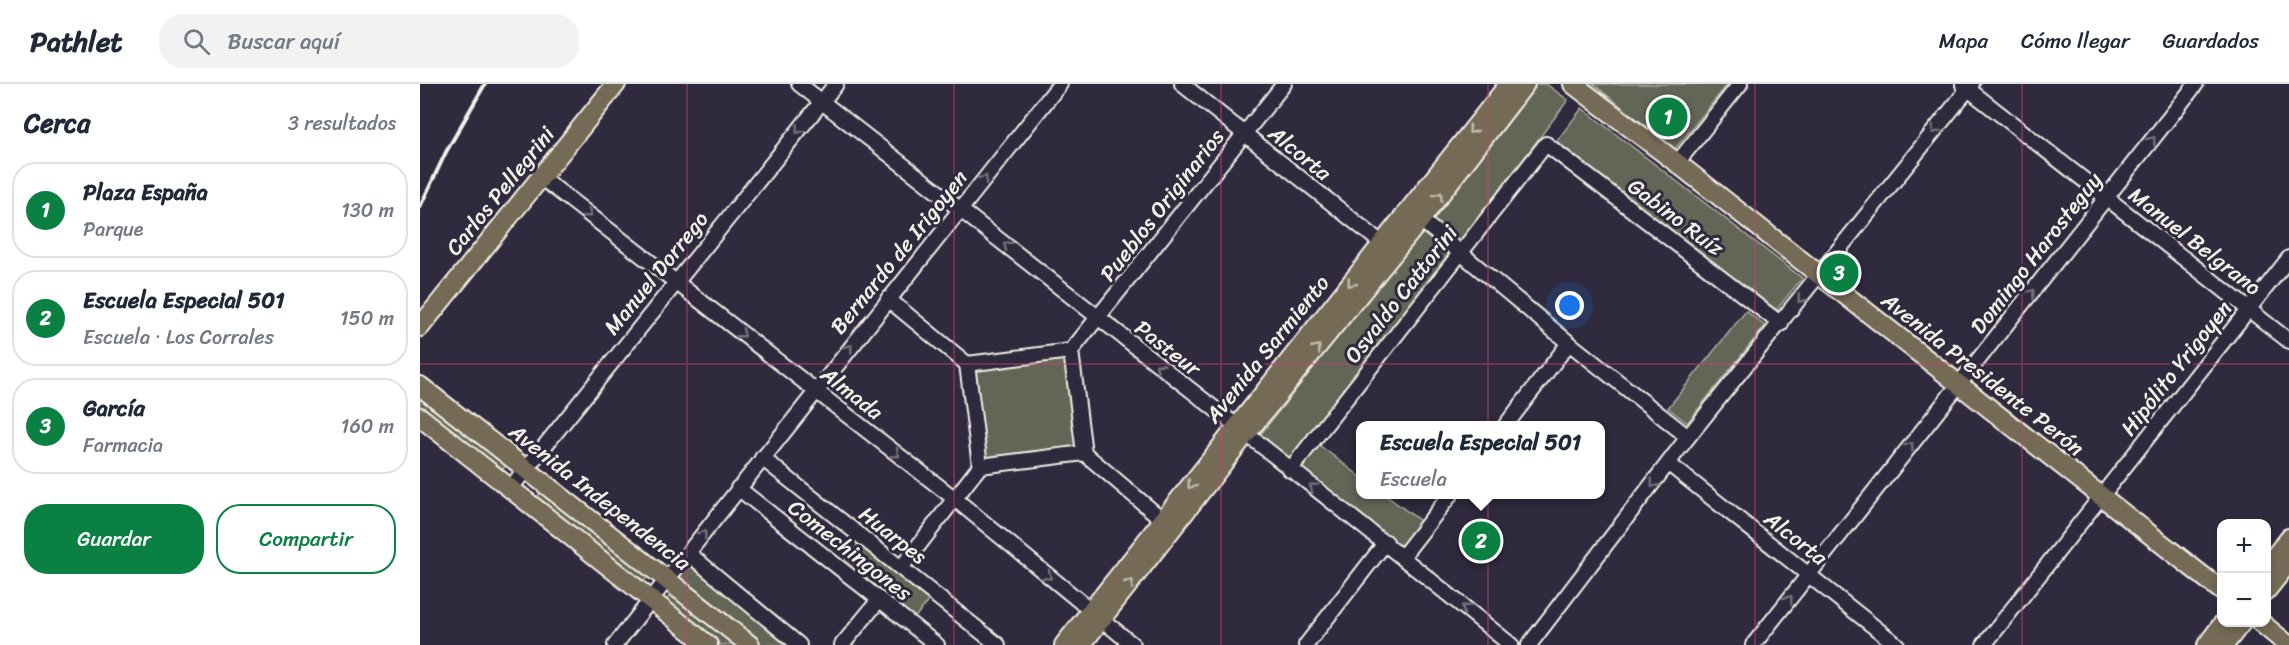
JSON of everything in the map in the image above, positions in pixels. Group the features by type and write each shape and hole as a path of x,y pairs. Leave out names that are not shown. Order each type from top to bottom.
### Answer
{"main road":[{"name":"Carlos Pellegrini","path":"420,327 616,84"},
{"name":"Avenida Sarmiento","path":"1064,645 1096,615 1240,431 1388,249 1509,84"},
{"name":"Avenida Sarmiento","path":"1415,214 1525,84"},
{"name":"Avenida Presidente Perón","path":"1573,84 2217,587"},
{"name":"Avenida Independencia","path":"420,386 750,645"},
{"path":"420,417 708,645"},
{"path":"2271,561 2289,538"},
{"path":"2271,585 2289,562"},
{"name":"Avenida Sarmiento","path":"1081,645 1096,615"},
{"path":"2207,645 2220,627"},
{"path":"2224,645 2238,627"},
{"path":"2266,627 2288,645"}],"street":[{"name":"Pasteur","path":"800,84 961,207 1098,320 1240,431 1386,542 1511,645"},
{"name":"Manuel Dorrego","path":"510,489 675,281 836,84"},
{"name":"Bernardo de Irigoyen","path":"615,645 1060,84"},
{"name":"Alcorta","path":"1182,84 1388,249"},
{"name":"Pueblos Originarios","path":"1071,351 1284,84"},
{"path":"1677,163 1740,84"},
{"name":"Domingo Harosteguy","path":"1753,645 2196,84"},
{"path":"1529,645 1688,437 1820,276 1967,86"},
{"name":"Manuel Belgrano","path":"1967,86 2289,341"},
{"name":"Osvaldo Cattorini","path":"1290,470 1546,144"},
{"name":"Gabino Ruíz","path":"1546,144 1781,324"},
{"name":"Almada","path":"542,178 955,499 1133,645"},
{"path":"1415,214 1460,254 1688,437"},
{"name":"Hipólito Yrigoyen","path":"1984,645 2289,258"},
{"path":"888,299 967,364 980,466 901,568"},
{"path":"1509,421 1569,343"},
{"path":"967,364 1071,351 1084,453 1168,524"},
{"path":"980,466 1084,453"},
{"name":"Huarpes","path":"762,458 998,645"},
{"name":"Alcorta","path":"1669,464 1897,645"},
{"name":"Comechingones","path":"738,488 937,645"},
{"path":"1402,557 1448,499"},
{"path":"1306,645 1386,542"},
{"path":"688,553 799,645"},
{"path":"842,645 879,600"}],"green space":[{"path":"1529,84 1546,84 1568,100 1460,243 1428,218"},
{"path":"1593,84 1728,84 1675,149"},
{"path":"1582,108 1802,278 1775,312 1555,143"},
{"path":"1421,232 1451,256 1290,460 1260,435"},
{"path":"1746,311 1765,326 1687,423 1668,408"},
{"path":"1063,359 1066,361 1077,443 1074,450 990,461 984,458 974,372 977,369"},
{"path":"420,395 507,464 501,472 420,408"},
{"path":"1319,445 1356,473 1356,499 1390,499 1423,523 1401,549 1299,473"},
{"path":"541,491 648,576 642,584 535,500"},
{"path":"859,543 929,600 912,621 842,564"},
{"path":"689,565 790,645 757,645 676,582"},
{"path":"671,593 737,645 720,645 665,602"}],"railway":[{"path":"420,207 446,152 485,84"}],"place":[{"name":"Plaza España","path":"1668,117"},
{"name":"García","path":"1839,273"},
{"name":"Escuela Especial 501","path":"1481,541"}]}
